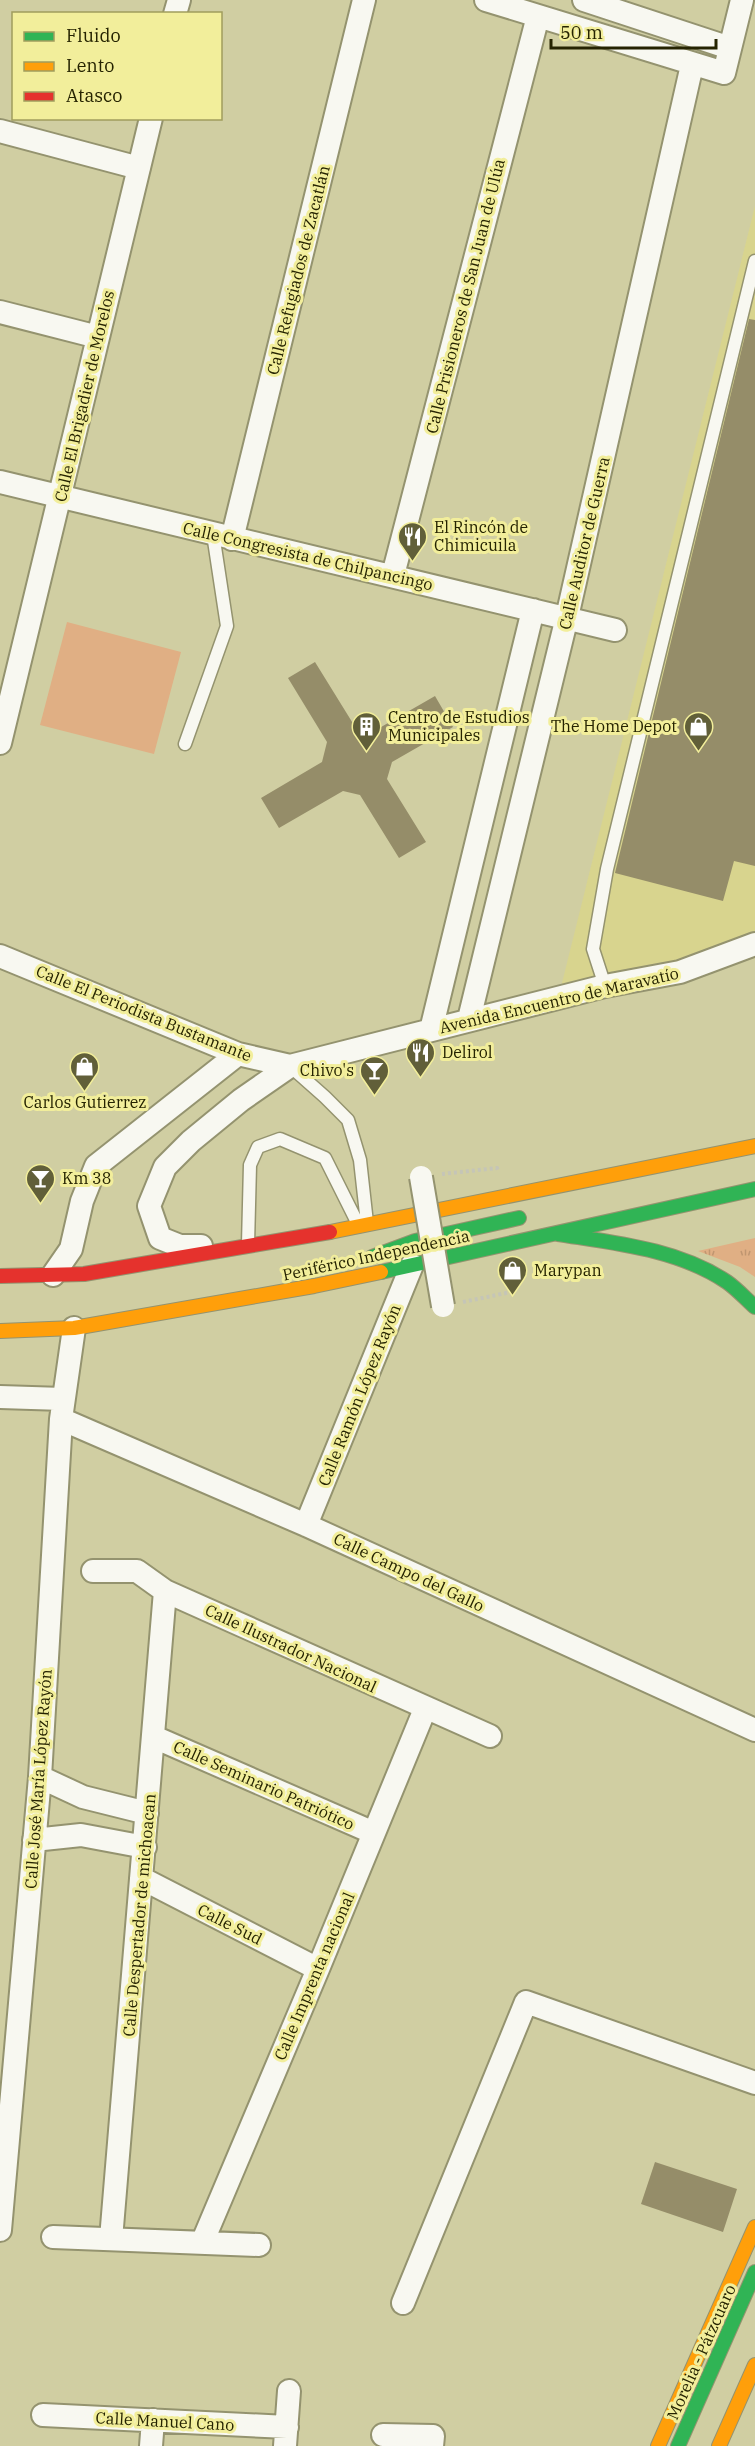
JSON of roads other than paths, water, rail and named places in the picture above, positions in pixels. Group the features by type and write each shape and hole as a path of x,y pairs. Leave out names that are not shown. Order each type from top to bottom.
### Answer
{"main road":[{"name":"Periférico Independencia","path":"0,1276 84,1274 364,1227 755,1146"},
{"name":"Periférico Independencia","path":"0,1331 74,1328 314,1286 755,1189"},
{"path":"314,1286 325,1277 347,1267 415,1241 536,1215"},
{"path":"558,1234 632,1247 685,1261 727,1282 755,1307"},
{"path":"658,2446 755,2227"},
{"name":"Morelia - Pátzcuaro","path":"678,2446 755,2272"},
{"path":"718,2446 755,2365"}],"street":[{"name":"Calle Refugiados de Zacatlán","path":"223,537 364,0"},
{"path":"486,0 724,74 742,0"},
{"path":"586,30 591,1 730,48"},
{"name":"Calle Prisioneros de San Juan de Ulúa","path":"393,575 538,16"},
{"name":"Calle Auditor de Guerra","path":"469,1019 567,617 692,65"},
{"name":"Calle El Brigadier de Morelos","path":"2,735 9,670 60,497 151,120"},
{"path":"0,131 139,168"},
{"path":"0,312 98,337"},
{"name":"Calle Congresista de Chilpancingo","path":"0,482 615,630"},
{"path":"431,1030 533,610"},
{"name":"Avenida Encuentro de Maravatío","path":"290,1066 605,986 680,972 755,944"},
{"name":"Calle El Periodista Bustamante","path":"0,956 238,1054 290,1066"},
{"path":"53,1275 71,1249 82,1201 96,1166 238,1054"},
{"path":"248,1246 180,1246 160,1238 149,1206 165,1167 191,1141 241,1100 290,1066"},
{"path":"421,1176 443,1306"},
{"name":"Calle Ramón López Rayón","path":"306,1525 412,1265"},
{"name":"Calle José María López Rayón","path":"0,2230 40,1777 62,1409 74,1328"},
{"path":"0,1397 62,1409"},
{"name":"Calle Campo del Gallo","path":"62,1409 306,1525 755,1730"},
{"name":"Calle Ilustrador Nacional","path":"93,1571 137,1571 165,1591 424,1709 490,1736"},
{"name":"Calle Despertador de michoacan","path":"111,2239 165,1591"},
{"name":"Calle Imprenta nacional","path":"202,2242 318,1970 424,1709"},
{"name":"Calle Seminario Patriótico","path":"154,1737 374,1833"},
{"path":"40,1777 83,1797 147,1814"},
{"path":"81,1835 83,1797"},
{"path":"34,1840 81,1835 145,1847"},
{"name":"Calle Sud","path":"141,1878 318,1970"},
{"path":"403,2303 526,2002 755,2083"},
{"path":"54,2237 259,2245"},
{"name":"Calle Manuel Cano","path":"43,2415 153,2420 286,2436 289,2391"},
{"path":"151,2446 153,2420"},
{"path":"383,2435 433,2436 432,2446"}],"lane":[{"path":"605,986 593,949 607,869 755,261"},
{"path":"184,744 226,626 223,537"},
{"path":"290,1066 348,1120 364,1181 364,1227"},
{"path":"248,1246 250,1165 258,1147 280,1139 325,1158 364,1227"}],"place":[{"name":"El Rincón de Chimicuila","path":"413,562"},
{"name":"Centro de Estudios Municipales","path":"367,752"},
{"name":"The Home Depot","path":"698,752"},
{"name":"Delirol","path":"421,1078"},
{"name":"Carlos Gutierrez","path":"85,1092"},
{"name":"Chivo's","path":"375,1096"},
{"name":"Km 38","path":"41,1204"},
{"name":"Marypan","path":"513,1296"}]}
